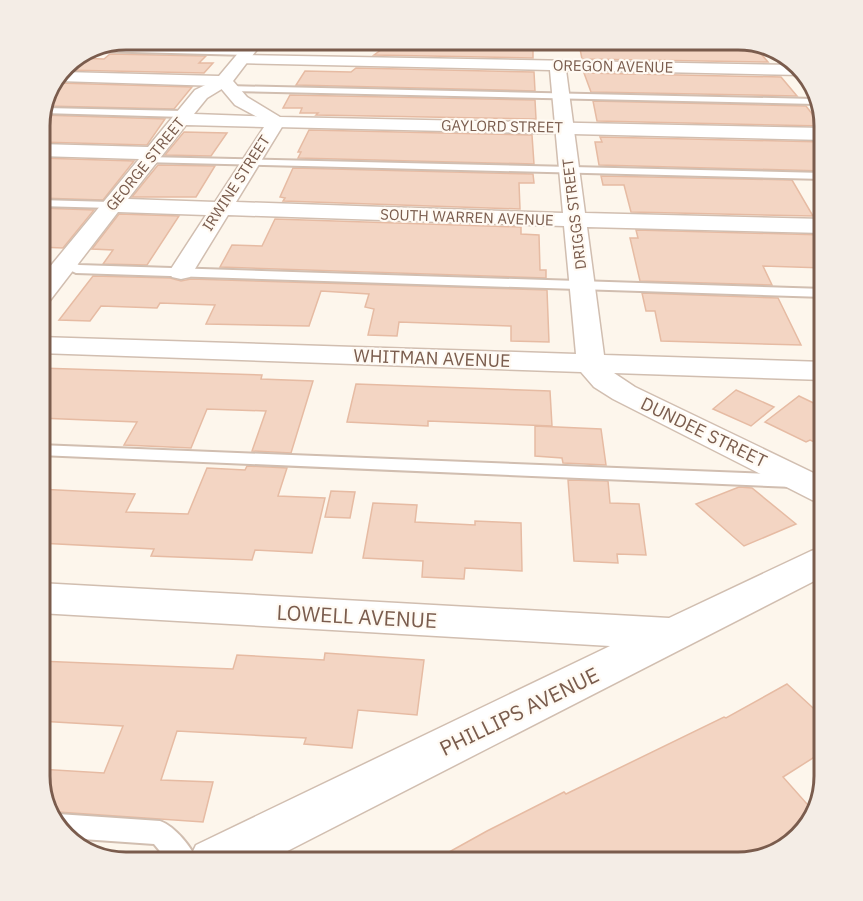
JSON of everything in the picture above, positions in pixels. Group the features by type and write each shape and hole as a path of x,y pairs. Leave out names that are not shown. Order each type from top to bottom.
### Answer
{"street":[{"name":"GEORGE STREET","path":"50,283 149,156 201,94 227,84 250,49"},
{"name":"OREGON AVENUE","path":"245,56 557,66 789,70"},
{"name":"DRIGGS STREET","path":"557,66 591,363"},
{"path":"67,77 227,84"},
{"name":"IRWINE STREET","path":"181,272 276,122 241,101 227,84"},
{"name":"GAYLORD STREET","path":"183,117 276,122 814,134"},
{"path":"50,151 149,156"},
{"name":"SOUTH WARREN AVENUE","path":"111,205 814,226"},
{"path":"50,262 65,263"},
{"name":"WHITMAN AVENUE","path":"50,345 814,371"},
{"name":"DUNDEE STREET","path":"591,363 594,371 604,381 624,393 814,487"},
{"name":"PHILLIPS AVENUE","path":"234,852 814,565"},
{"name":"LOWELL AVENUE","path":"50,599 675,634"}],"lane":[{"path":"113,51 245,56"},
{"path":"227,84 809,102"},
{"path":"51,111 183,117"},
{"path":"149,156 249,162 814,176"},
{"path":"50,203 111,205"},
{"path":"65,263 76,269 814,293"},
{"path":"50,451 814,487"},
{"path":"70,827 160,833 177,852"}],"building":[{"path":"382,49 533,50 533,58 374,55"},
{"path":"580,50 742,50 760,53 768,62 582,59"},
{"path":"110,54 206,56 199,63 213,63 204,73 74,70 90,59 104,59"},
{"path":"356,68 534,72 535,91 296,85 305,71 351,72"},
{"path":"584,73 781,77 797,96 591,92"},
{"path":"62,83 192,87 174,109 52,106"},
{"path":"290,95 535,100 536,119 316,115 318,113 300,113 302,108 283,108"},
{"path":"593,101 806,106 813,114 814,126 597,121"},
{"path":"51,115 165,119 147,145 50,142"},
{"path":"309,130 532,135 534,164 298,158 301,152 298,152"},
{"path":"184,132 227,133 211,156 165,155"},
{"path":"600,137 814,142 814,171 599,165 595,142 602,142"},
{"path":"50,158 134,161 103,200 50,198"},
{"path":"158,165 215,166 196,197 132,197"},
{"path":"293,168 533,174 534,183 519,183 520,209 283,201 285,198 280,197"},
{"path":"601,176 792,180 813,216 631,212 624,185 603,185"},
{"path":"50,208 94,210 63,248 50,247"},
{"path":"119,214 179,216 147,265 103,264 113,250 92,249"},
{"path":"275,219 521,227 521,234 539,235 540,270 546,270 546,278 220,267 232,245 262,246"},
{"path":"636,230 814,235 814,268 763,266 772,285 640,281 630,238 638,238"},
{"path":"93,276 170,278 181,281 191,279 547,290 549,342 511,341 511,326 399,322 397,336 368,335 374,309 365,307 369,294 321,291 309,326 206,324 215,305 160,303 157,308 101,306 90,321 59,320"},
{"path":"642,293 778,298 801,345 661,341 655,311 646,311"},
{"path":"50,368 262,375 261,379 313,381 291,453 252,451 266,411 207,409 191,448 124,445 137,422 50,418"},
{"path":"356,384 550,391 552,426 428,421 428,426 347,422"},
{"path":"736,390 774,407 751,426 713,409"},
{"path":"799,396 814,403 814,442 810,440 806,442 765,422"},
{"path":"535,426 601,429 606,465 563,463 562,458 535,456"},
{"path":"247,466 287,468 278,496 325,498 312,553 255,550 252,560 151,556 154,549 50,544 50,490 135,494 126,512 188,514 207,468 245,470"},
{"path":"568,480 608,481 610,503 639,504 646,555 617,554 618,563 574,561"},
{"path":"739,487 752,488 796,524 744,546 696,504"},
{"path":"331,491 355,492 350,518 325,517"},
{"path":"373,503 417,505 415,522 475,525 475,521 521,523 522,571 465,568 464,579 422,577 423,561 363,558"},
{"path":"325,653 424,660 417,715 358,710 352,748 304,744 306,738 177,731 161,780 213,782 203,822 60,812 51,790 50,770 104,773 123,726 50,722 50,661 233,669 237,655 324,660"},
{"path":"787,684 814,709 814,757 783,777 808,805 798,822 775,841 762,847 737,852 449,852 564,792 566,794 726,718"}]}
